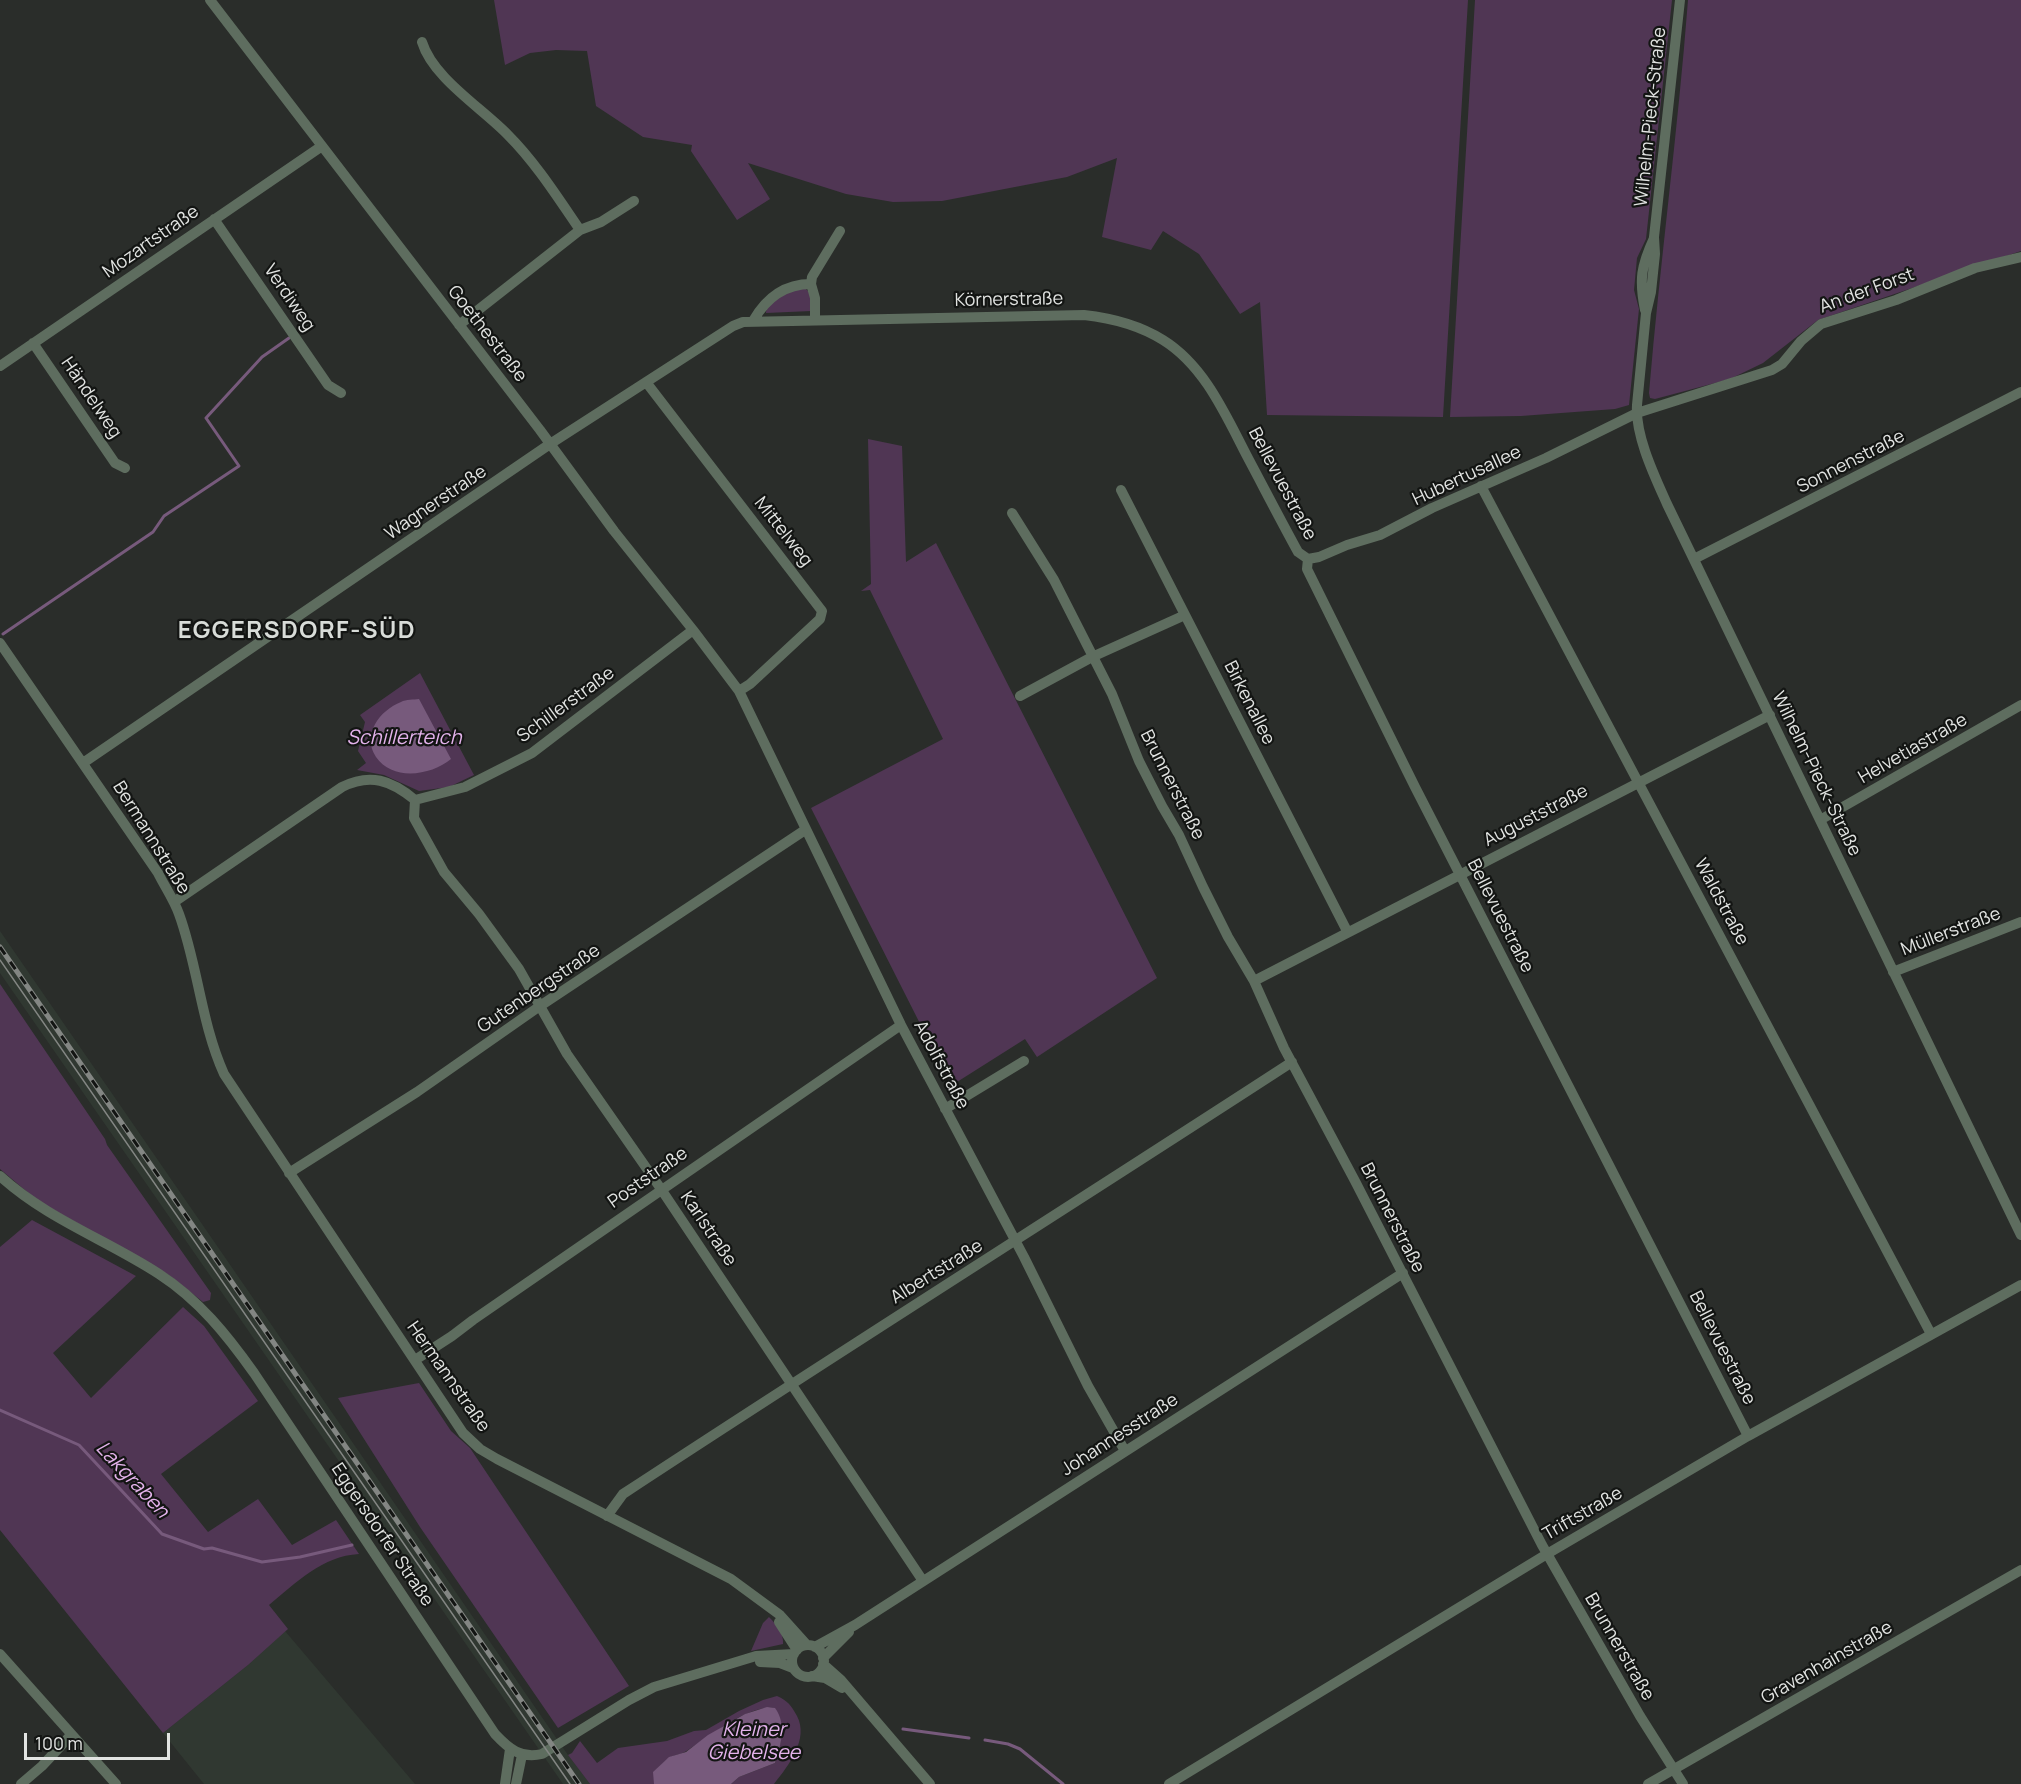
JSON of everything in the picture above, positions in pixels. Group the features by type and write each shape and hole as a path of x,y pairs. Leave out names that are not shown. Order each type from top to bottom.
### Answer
{"street":[{"name":"Goethestraße","path":"210,0 614,531 738,690"},
{"name":"Wilhelm-Pieck-Straße","path":"1680,0 1654,237 1652,292 1646,313 1637,413 1646,451 1658,484 2021,1234"},
{"path":"422,42 425,53 450,82 509,136 536,167 580,230"},
{"name":"Mozartstraße","path":"0,366 322,146"},
{"path":"459,326 580,230 602,222 634,201"},
{"name":"Verdiweg","path":"213,219 328,385 341,393"},
{"path":"815,320 815,298 811,284 814,272 840,231"},
{"name":"An der Forst","path":"1637,413 1772,370 1782,364 1800,341 1821,324 1896,300 1975,268 2021,257"},
{"path":"753,321 767,301 776,294 797,284 811,284"},
{"name":"Körnerstraße","path":"753,321 1084,315 1106,317 1146,331 1177,350 1202,378 1225,413"},
{"name":"Wagnerstraße","path":"83,763 550,444 733,326 753,321"},
{"name":"Händelweg","path":"33,343 115,463 125,468"},
{"name":"Mittelweg","path":"646,382 822,611 820,619 750,684 738,690"},
{"name":"Sonnenstraße","path":"1694,559 2021,392"},
{"name":"Bellevuestraße","path":"1225,413 1298,552 1308,558 1307,569 1460,874 1748,1436"},
{"name":"Hubertusallee","path":"1308,558 1319,557 1380,535 1432,508 1546,458 1637,413"},
{"name":"Waldstraße","path":"1481,486 1932,1334"},
{"name":"Birkenallee","path":"1121,490 1347,931"},
{"name":"Brunnerstraße","path":"1012,513 1054,580 1112,694 1139,761 1179,835 1220,921 1254,981 1284,1048 1547,1554 1640,1716 1683,1784"},
{"path":"1020,696 1092,657 1185,615"},
{"name":"Schillerstraße","path":"415,800 465,787 531,753 693,630"},
{"name":"Bermannstraße","path":"0,643 158,873 174,902 183,927 212,1044 224,1074"},
{"name":"Adolfstraße","path":"738,690 901,1025 1088,1386 1125,1452"},
{"name":"Helvetiastraße","path":"1820,820 2021,705"},
{"name":"Auguststraße","path":"1254,981 1347,931 1770,715"},
{"path":"174,902 352,782 368,779 384,782 395,786 415,800"},
{"name":"Karlstraße","path":"415,800 414,818 444,872 465,896 519,969 567,1054 661,1189 923,1581"},
{"name":"Gutenbergstraße","path":"289,1173 417,1092 540,1006 806,830"},
{"name":"Müllerstraße","path":"1893,972 2021,922"},
{"name":"Poststraße","path":"415,1360 901,1025"},
{"path":"945,1109 1024,1061"},
{"name":"Albertstraße","path":"607,1516 623,1494 791,1383 1015,1242 1089,1191 1292,1062"},
{"name":"Hermannstraße","path":"224,1074 463,1433 480,1449 731,1579 758,1597 789,1623 803,1649"},
{"name":"Eggersdorfer Straße","path":"0,1176 22,1195 54,1216 160,1275 211,1317 254,1373 495,1734 510,1749 522,1755"},
{"name":"Johannesstraße","path":"803,1649 855,1625 1402,1274"},
{"name":"Triftstraße","path":"1169,1784 1547,1554 1748,1436 2021,1285"},
{"name":"Gravenhainstraße","path":"1648,1784 2021,1570"},
{"name":"Johannesstraße","path":"823,1661 855,1625"},
{"path":"803,1649 792,1660 794,1668 801,1676 825,1678 852,1695"},
{"path":"516,1784 522,1755 548,1752 629,1700 654,1687 756,1656 803,1649 820,1652 823,1661 930,1784"},
{"path":"0,1654 116,1784"},
{"path":"812,1676 821,1670 823,1661"},
{"path":"739,1662 768,1662 794,1668"},
{"path":"21,1784 42,1766 71,1735"},
{"path":"505,1784 510,1749"}],"shaded area":[{"path":"494,0 1468,0 1443,417 1267,415 1260,302 1240,314 1199,254 1163,231 1151,250 1102,237 1117,158 1067,177 942,201 893,202 846,194 748,163 770,199 737,220 691,151 692,145 643,137 596,106 587,51 556,50 530,53 505,65"},
{"path":"1475,0 1672,0 1646,239 1637,258 1634,290 1639,309 1629,405 1615,409 1521,416 1450,417"},
{"path":"1688,0 2021,0 2021,251 1818,320 1763,363 1730,379 1655,399 1650,398 1653,344"},
{"path":"801,286 811,296 811,311 766,313 774,299"},
{"path":"868,439 902,446 906,562 936,543 1157,978 1037,1057 1025,1039 957,1082 948,1079 811,808 943,739 870,590 861,591 871,584"},
{"path":"420,673 474,775 449,787 419,791 384,775 357,770 366,763 358,751 365,722 360,715"},
{"path":"0,931 590,1784 563,1784 0,973"},
{"path":"0,984 107,1145 211,1293 210,1300 203,1302 169,1275 38,1201 0,1169"},
{"path":"32,1220 136,1276 53,1353 91,1398 183,1307 204,1326 258,1401 161,1474 208,1532 258,1499 292,1545 336,1520 359,1554 321,1565 269,1605 288,1629 248,1665 163,1733 0,1530 0,1247"},
{"path":"419,1383 451,1431 470,1448 629,1686 558,1728 420,1527 338,1398"},
{"path":"769,1617 781,1632 783,1644 751,1651 763,1623"},
{"path":"285,1631 415,1784 204,1784 163,1733 248,1665"},
{"path":"777,1696 793,1709 801,1734 796,1752 774,1784 731,1784 739,1777 775,1763 781,1728 774,1708 764,1708 741,1716 686,1751 669,1758 654,1772 654,1784 590,1784 568,1755 580,1741 597,1763 618,1748 667,1741 694,1731 706,1730 739,1711"}],"water":[{"name":"Schillerteich","path":"419,699 451,759 443,765 423,772 402,773 392,770 383,765 372,749 371,740 375,724 393,706 405,700"},
{"name":"Kleiner Giebelsee","path":"767,1707 775,1708 782,1728 775,1763 739,1777 731,1784 654,1784 653,1772 669,1757 686,1752 708,1735 745,1714"}],"waterway":[{"path":"3,634 153,532 164,516 239,466 206,418 262,357 289,338"},
{"name":"Lakgraben","path":"0,1410 79,1445 162,1534 204,1549 212,1548 262,1562 300,1557 352,1545"},
{"path":"903,1729 969,1738"},
{"path":"985,1740 1008,1744 1020,1749 1063,1784"}],"tram line":[{"path":"0,960 570,1784"}],"railway":[{"path":"0,947 579,1784"}],"district":[{"name":"EGGERSDORF-SÜD","path":"297,631"}]}
